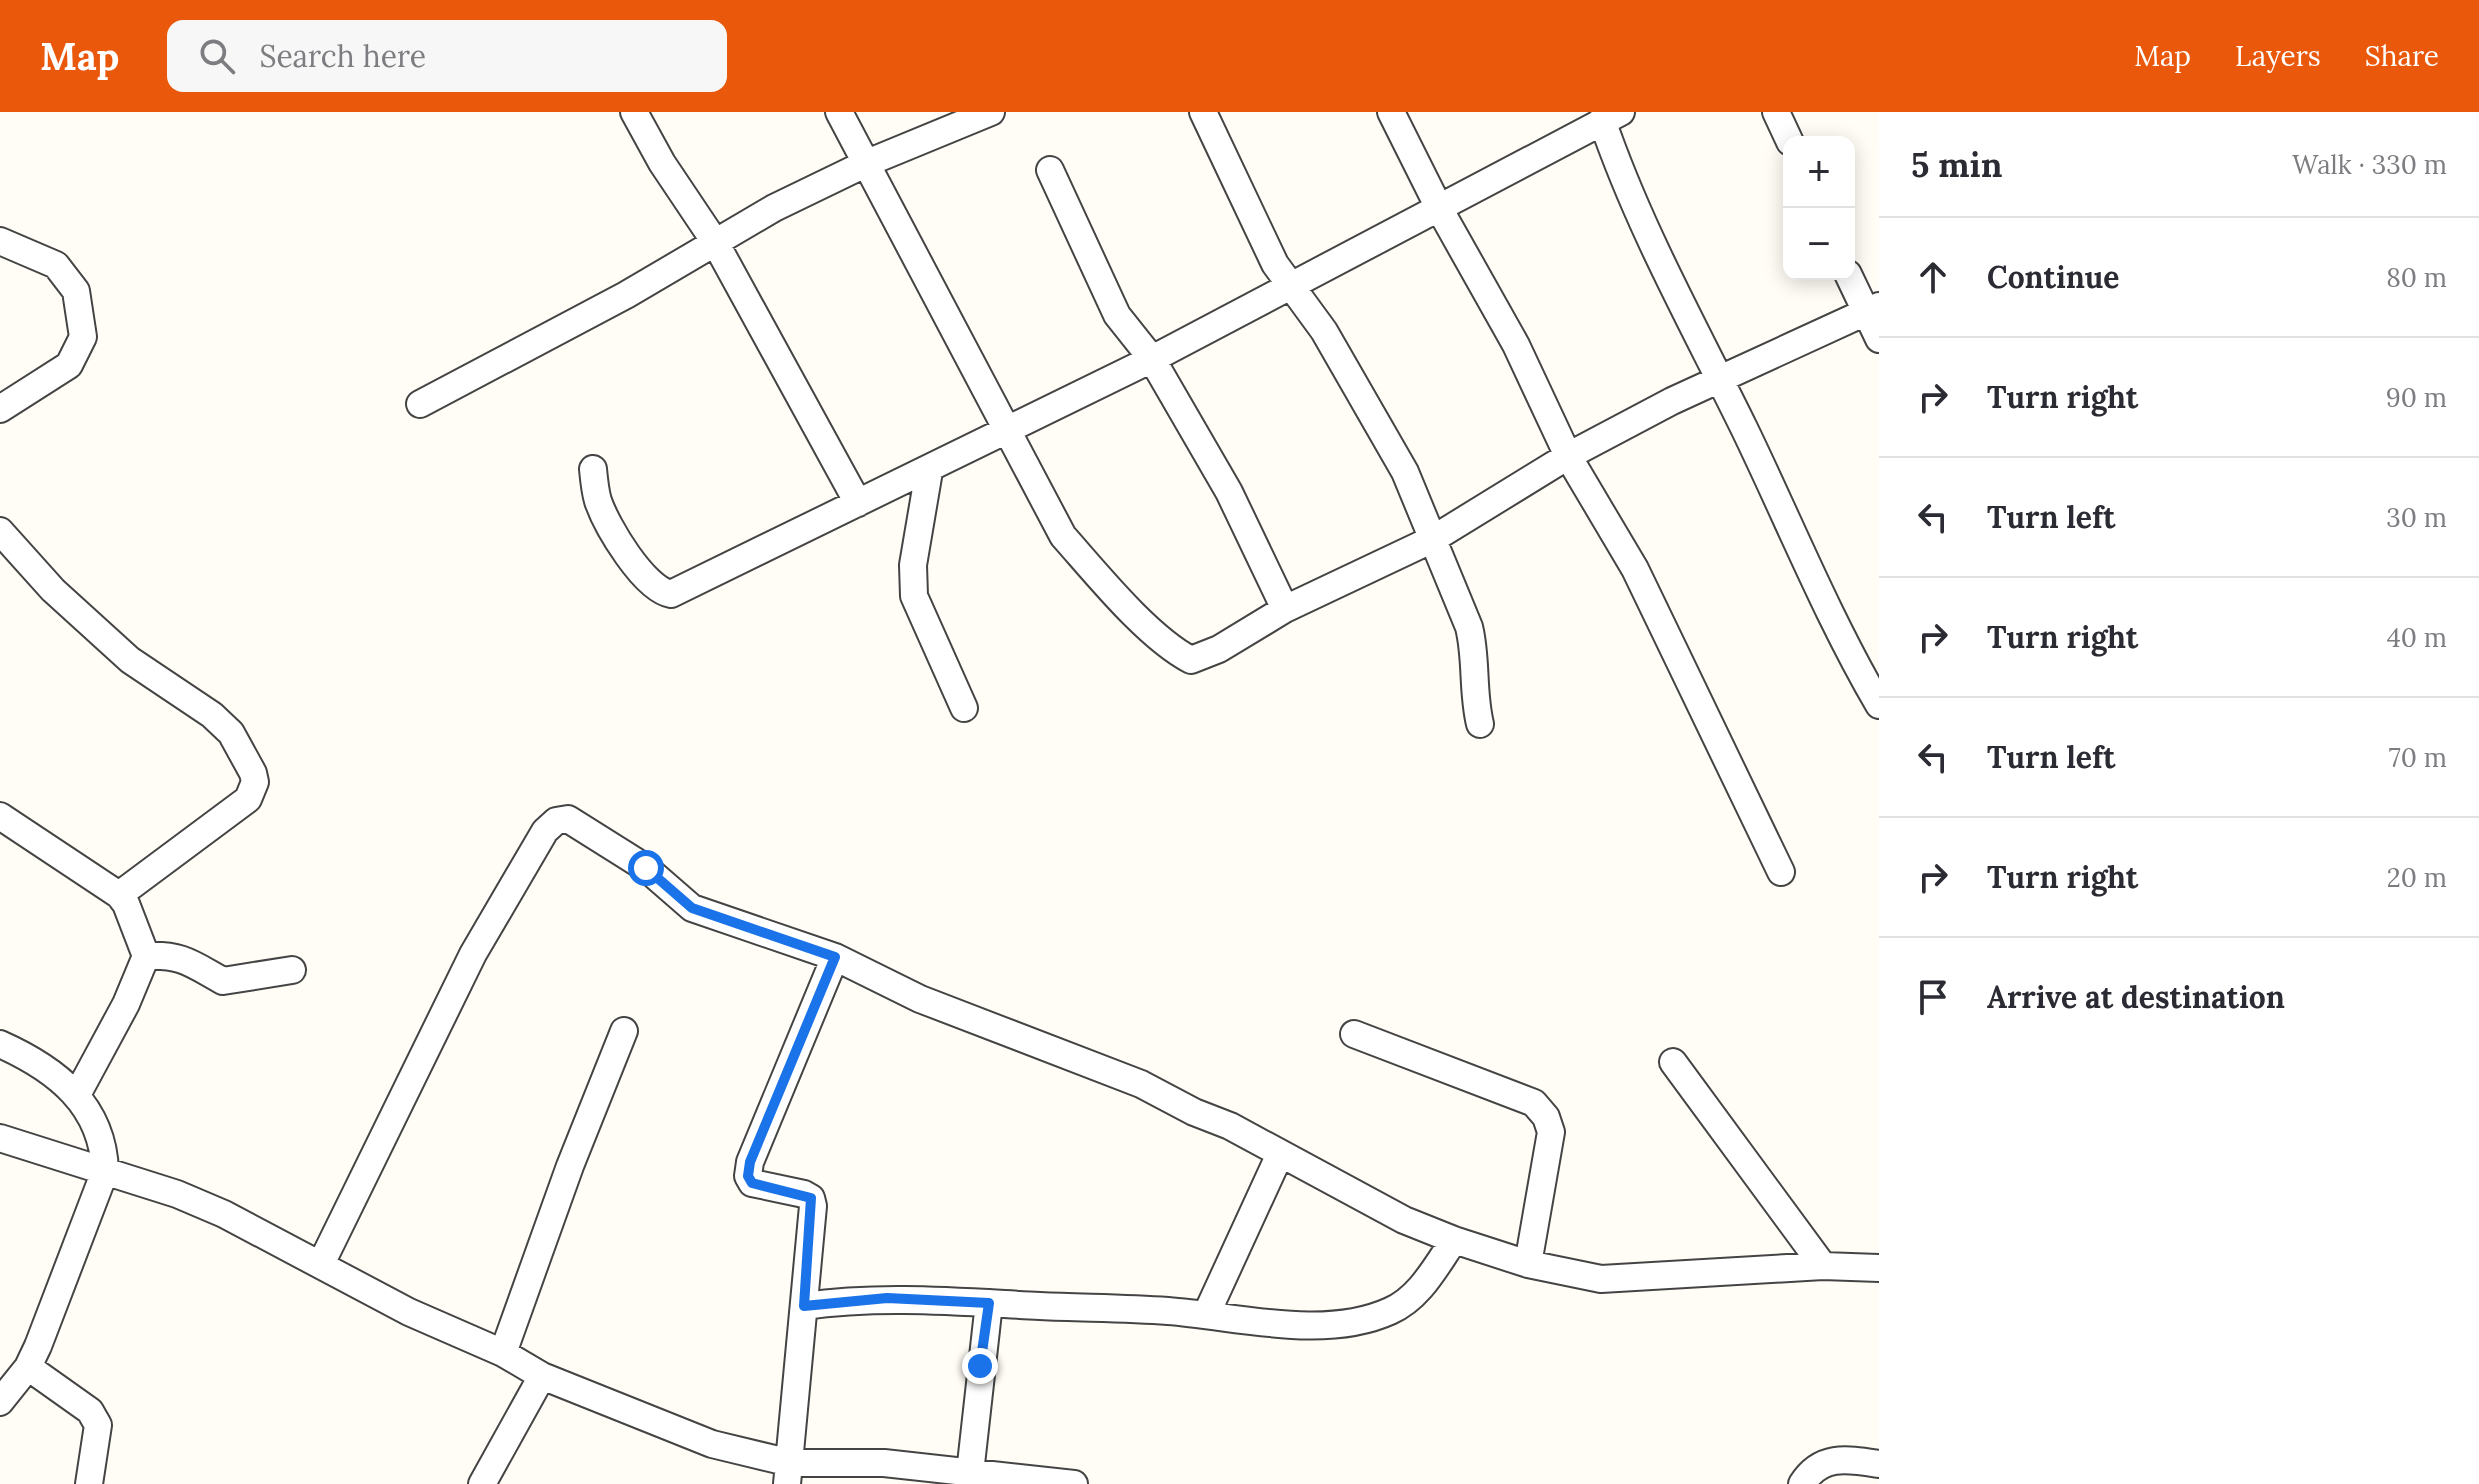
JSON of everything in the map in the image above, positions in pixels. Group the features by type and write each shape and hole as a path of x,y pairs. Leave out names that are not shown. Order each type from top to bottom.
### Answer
{"street":[{"path":"634,112 662,163 715,242 858,503"},
{"path":"839,112 1063,536 1109,588 1176,652 1191,660 1203,657 1285,609 1433,539 1568,456 1672,401 1872,310"},
{"path":"420,404 626,295 774,208 867,163 991,112"},
{"path":"1203,112 1269,253 1324,331 1374,414 1433,539 1469,627 1474,649 1473,697 1480,724"},
{"path":"1391,112 1439,208 1516,345 1568,456 1635,569 1781,872"},
{"path":"1776,112 1787,136"},
{"path":"593,469 596,497 619,538 644,578 659,592 671,594 929,471 1006,428 1152,359 1612,116 1634,206 1721,381 1807,568 1879,705"},
{"path":"1050,170 1117,315 1152,359 1229,492 1285,609"},
{"path":"0,241 56,265 76,291 83,337 69,365 0,409"},
{"path":"1852,280 1872,310 1879,339"},
{"path":"929,471 913,565 914,596 964,708"},
{"path":"0,531 53,590 130,660 212,715 231,733 253,773 255,782 248,799 119,895"},
{"path":"0,816 119,895 126,904 146,956 126,1004 78,1093"},
{"path":"321,1264 473,954 545,831 556,821 568,819 646,868 692,908 835,957 920,999 1141,1084 1404,1220 1454,1240 1528,1264 1616,1279 1823,1266 1879,1268"},
{"path":"146,956 171,954 188,959 223,981 292,970"},
{"path":"789,1473 811,1198 752,1183 748,1176 750,1162 835,957"},
{"path":"503,1353 570,1166 624,1031"},
{"path":"1354,1034 1534,1103 1546,1117 1551,1132 1528,1264"},
{"path":"0,1044 53,1071 78,1093 104,1148 105,1171 28,1367 3,1393"},
{"path":"1673,1062 1823,1266"},
{"path":"0,1138 200,1204 409,1312 503,1353 542,1376 789,1473 884,1463 1074,1484"},
{"path":"1206,1315 1280,1154"},
{"path":"804,1306 874,1298 1206,1315 1247,1323 1333,1324 1388,1312 1412,1298 1454,1240"},
{"path":"970,1473 989,1303"},
{"path":"28,1367 90,1411 98,1425 89,1484"},
{"path":"482,1484 542,1376"},
{"path":"1802,1484 1812,1469 1829,1460 1879,1464"}],"route":[{"path":"646,868 679,900 692,908 835,957 750,1162 748,1176 752,1183 811,1198 813,1206 804,1306 860,1298 989,1303 980,1366"}]}
